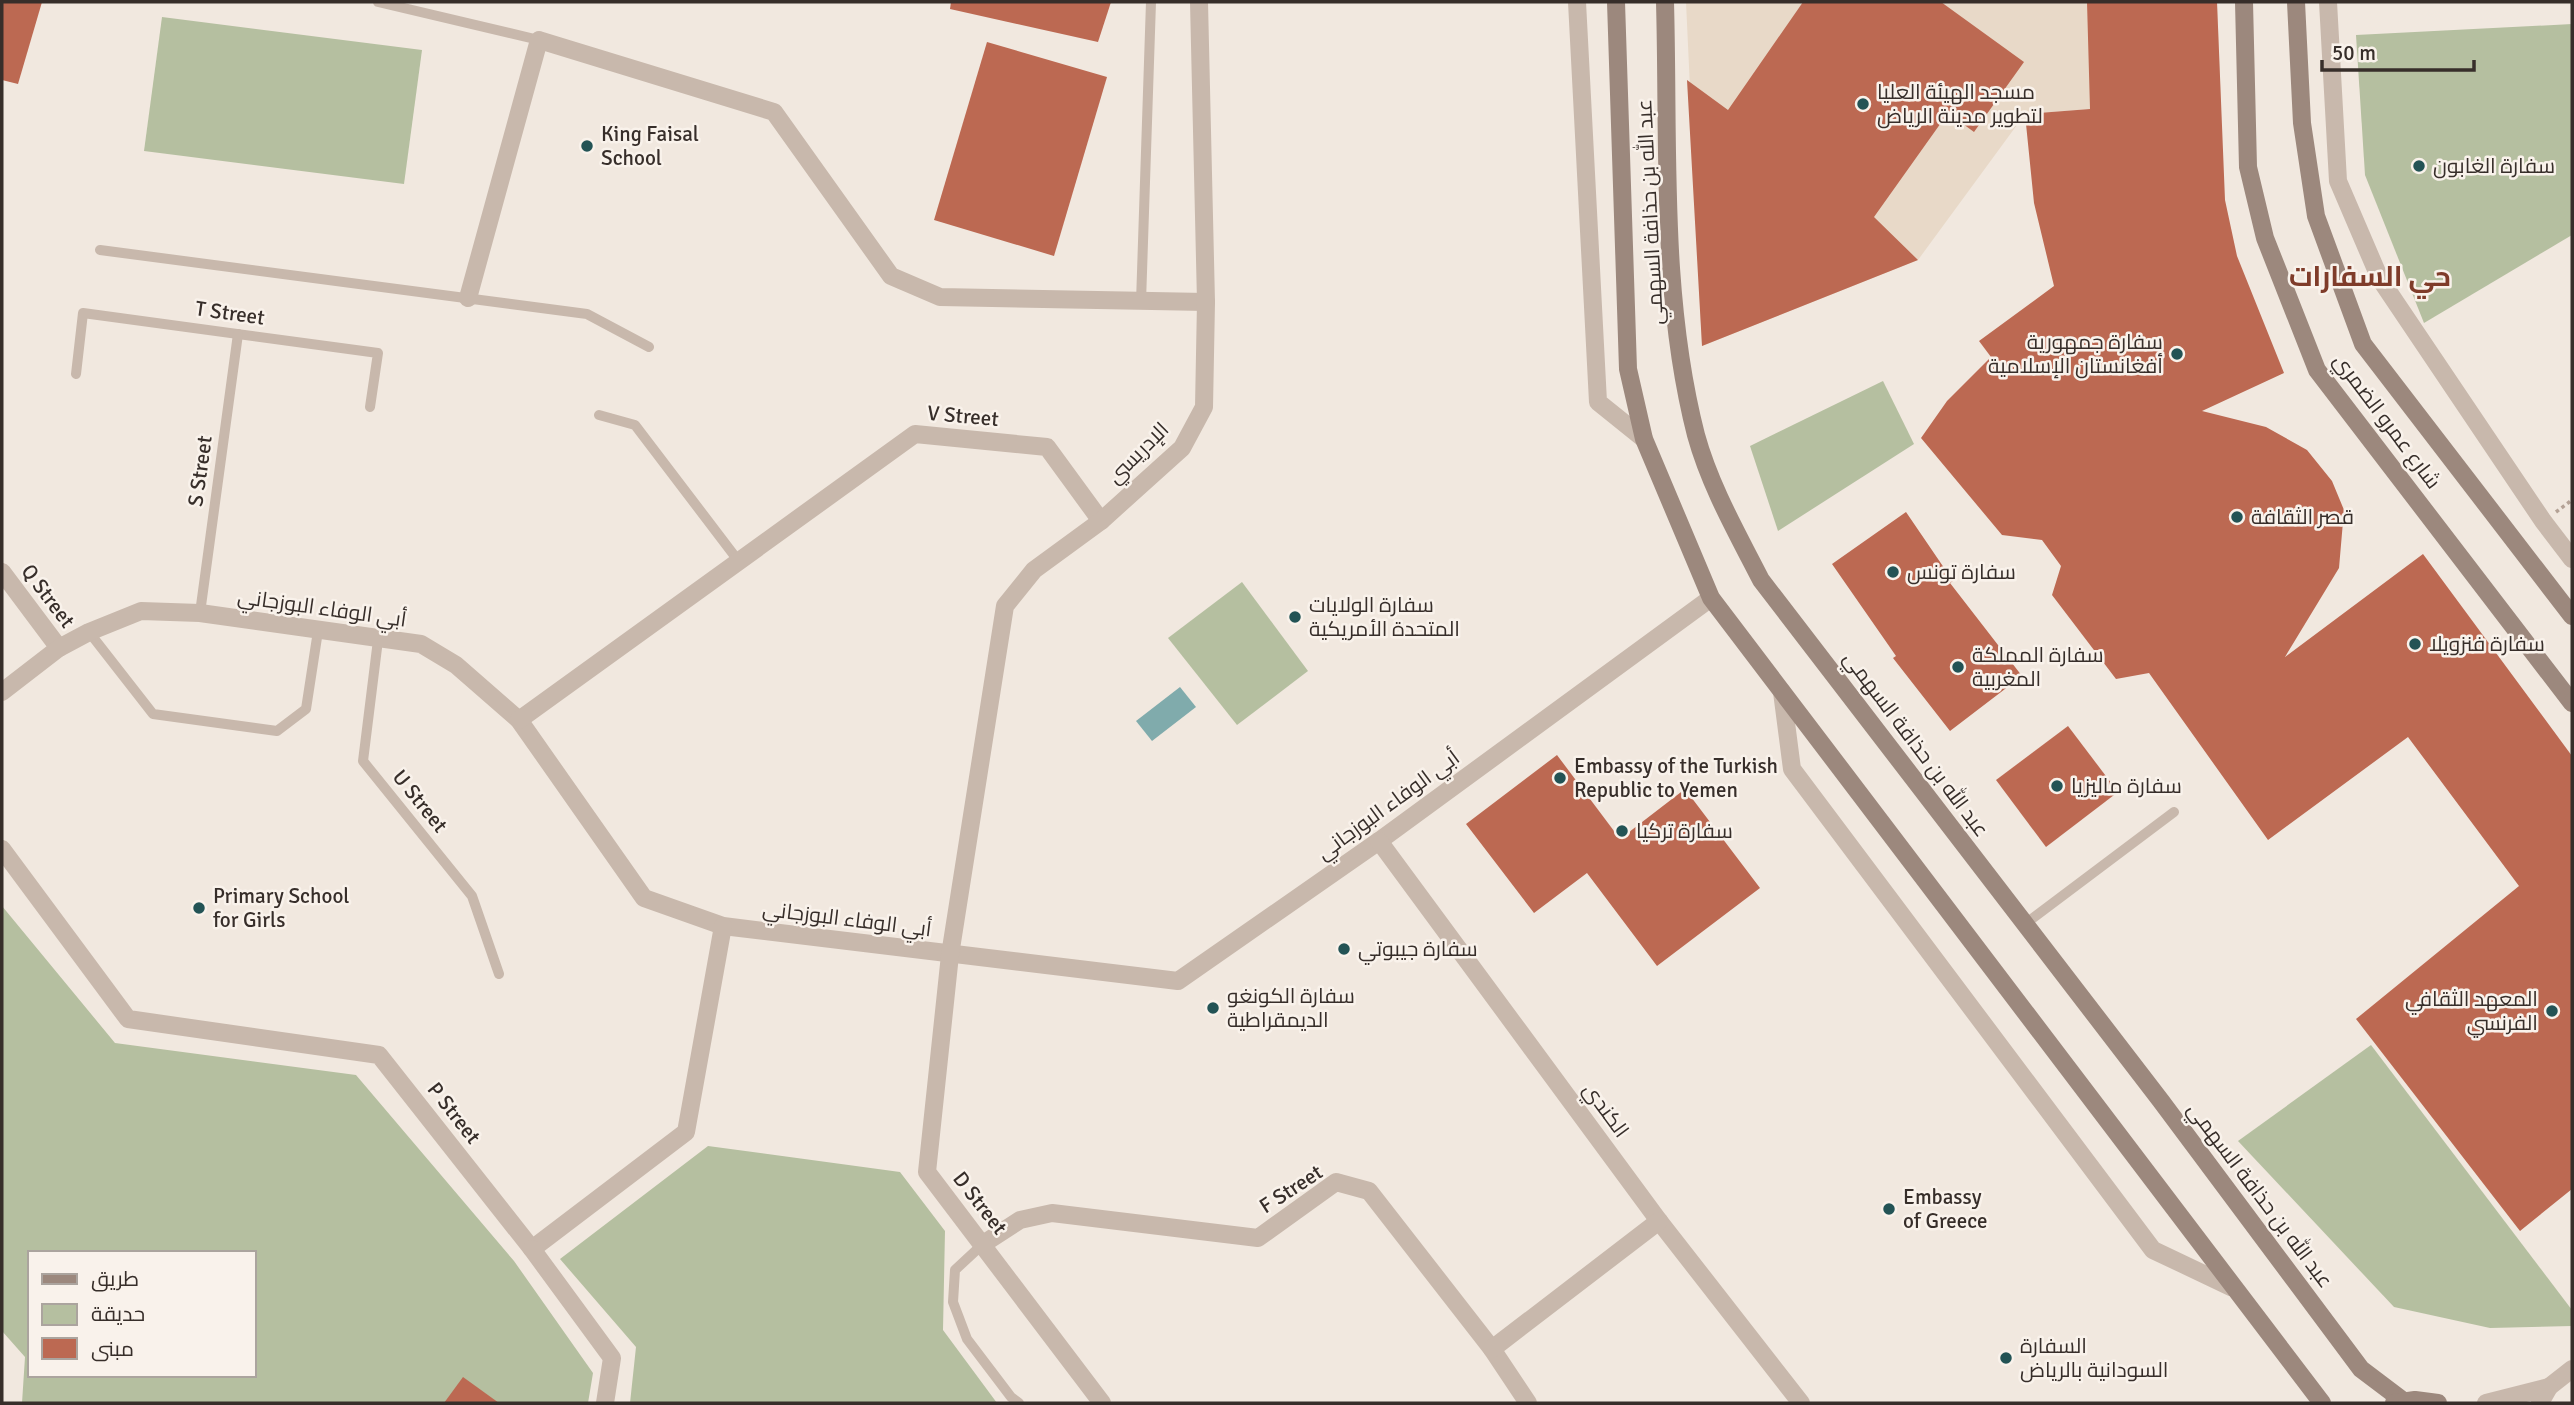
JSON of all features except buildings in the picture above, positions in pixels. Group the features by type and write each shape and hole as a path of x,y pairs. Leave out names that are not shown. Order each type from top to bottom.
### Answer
{"street":[{"name":"الإدريسي","path":"961,885 1005,606 1034,570 1101,521 1182,448 1204,407 1206,302 1199,2"},
{"path":"1577,2 1598,401 1644,439"},
{"name":"عبد الله بن حذافة السهمي","path":"1616,2 1628,369 1644,439 1711,598 2231,1287 2322,1403"},
{"name":"عبد الله بن حذافة السهمي","path":"1665,2 1672,283 1696,435 1717,495 1761,579 2361,1369 2397,1401"},
{"name":"شارع عمرو الضمري","path":"2244,2 2248,167 2264,238 2317,370 2572,703"},
{"name":"شارع عمرو الضمري","path":"2296,2 2302,123 2316,216 2363,344 2572,615"},
{"path":"2328,2 2338,181 2380,279 2543,521 2572,559"},
{"path":"468,298 538,40 774,112 891,276 940,297 1206,302"},
{"name":"V Street","path":"519,720 740,563 915,434 1047,447 1101,521"},
{"name":"Q Street","path":"2,572 59,648"},
{"name":"أبي الوفاء البوزجاني","path":"2,692 59,648 89,632 141,611 200,613 421,645 456,665 519,720 644,898 723,926 1178,981 1378,841 1711,598"},
{"path":"1782,692 1792,769 2153,1250 2231,1287"},
{"name":"الكندي","path":"1378,841 1659,1221 1801,1403"},
{"name":"P Street","path":"2,849 128,1019 379,1055 532,1249 612,1358 605,1403"},
{"name":"D Street","path":"961,885 950,955 928,1172 1102,1403"},
{"path":"532,1249 685,1132 723,926"},
{"name":"F Street","path":"983,1244 1020,1220 1052,1213 1258,1238 1336,1182 1369,1191 1492,1349 1528,1403"},
{"path":"1492,1349 1659,1221"},
{"path":"2540,1403 2549,1387 2572,1369"},
{"path":"2486,1403 2549,1387"},
{"path":"2397,1401 2438,1403"}],"lane":[{"path":"377,2 538,40"},
{"path":"1141,302 1151,2"},
{"path":"100,250 587,314 649,347"},
{"name":"T Street","path":"76,374 83,313 377,353 370,407"},
{"name":"S Street","path":"200,613 238,334"},
{"path":"599,415 635,425 740,563"},
{"path":"89,632 153,714 276,731 306,709 318,631"},
{"name":"U Street","path":"378,640 363,761 472,896 499,974"},
{"path":"2025,924 2175,812"},
{"path":"983,1244 955,1270 953,1302 967,1339 1019,1403"}],"green space":[{"path":"162,17 422,50 404,184 144,151"},
{"path":"2572,24 2572,235 2424,323 2365,175 2356,35"},
{"path":"1883,381 1914,444 1778,531 1750,446"},
{"path":"1242,582 1308,671 1237,725 1168,638"},
{"path":"2,906 115,1043 356,1075 514,1261 593,1373 588,1403 22,1403 25,1357 2,1331"},
{"path":"2371,1045 2572,1310 2572,1326 2490,1328 2394,1307 2238,1141"},
{"path":"708,1146 900,1172 945,1231 943,1330 997,1403 630,1403 636,1347 560,1259"}],"shaded area":[{"path":"1686,2 2217,2 2221,109 2090,109 2025,114 1918,260 1702,346"}],"water":[{"path":"1180,687 1196,707 1152,741 1136,721"}],"place":[{"name":"مسجد الهيئة العليا لتطوير مدينة الرياض","path":"1863,104"},
{"name":"King Faisal School","path":"587,146"},
{"name":"سفارة الغابون","path":"2419,166"},
{"name":"سفارة جمهورية أفغانستان الإسلامية","path":"2177,354"},
{"name":"قصر الثقافة","path":"2237,517"},
{"name":"سفارة تونس","path":"1893,572"},
{"name":"سفارة الولايات المتحدة الأمريكية","path":"1295,617"},
{"name":"سفارة فنزويلا","path":"2415,644"},
{"name":"سفارة المملكة المغربية","path":"1958,667"},
{"name":"Embassy of the Turkish Republic to Yemen","path":"1560,778"},
{"name":"سفارة ماليزيا","path":"2057,786"},
{"name":"سفارة تركيا","path":"1622,831"},
{"name":"Primary School for Girls","path":"199,908"},
{"name":"سفارة جيبوتي","path":"1344,949"},
{"name":"سفارة الكونغو الديمقراطية","path":"1213,1008"},
{"name":"المعهد الثقافي الفرنسي","path":"2552,1011"},
{"name":"Embassy of Greece","path":"1889,1209"},
{"name":"السفارة السودانية بالرياض","path":"2006,1358"}],"district":[{"name":"حي السفارات","path":"2370,277"}]}
